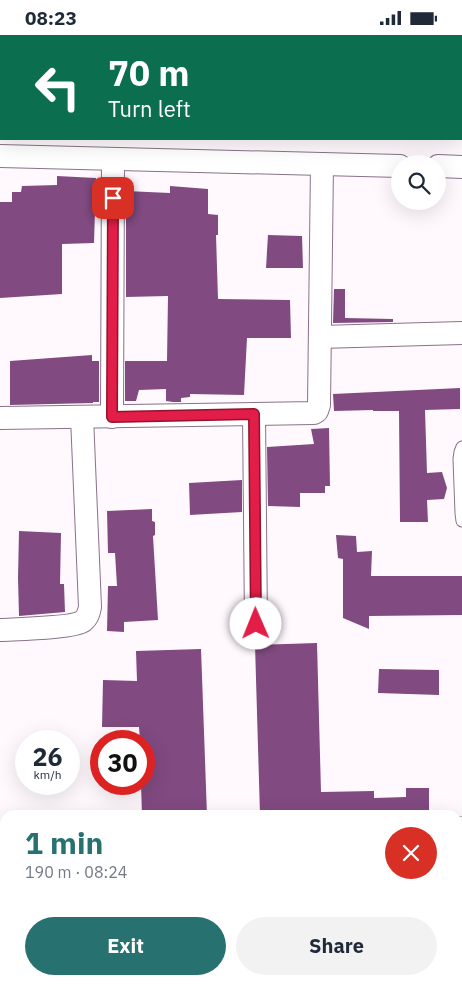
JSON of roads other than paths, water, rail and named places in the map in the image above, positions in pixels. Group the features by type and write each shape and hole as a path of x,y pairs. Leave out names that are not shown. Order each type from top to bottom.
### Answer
{"street":[{"path":"0,155 391,166"},
{"path":"112,417 113,159"},
{"path":"0,418 314,413 317,411 319,405 322,164"},
{"path":"446,166 462,167"},
{"path":"320,337 462,333"},
{"path":"254,414 256,624"},
{"path":"0,630 69,625 82,622 88,615 90,607 82,417"}],"lane":[{"path":"462,447 459,459 460,513 462,521"}]}
